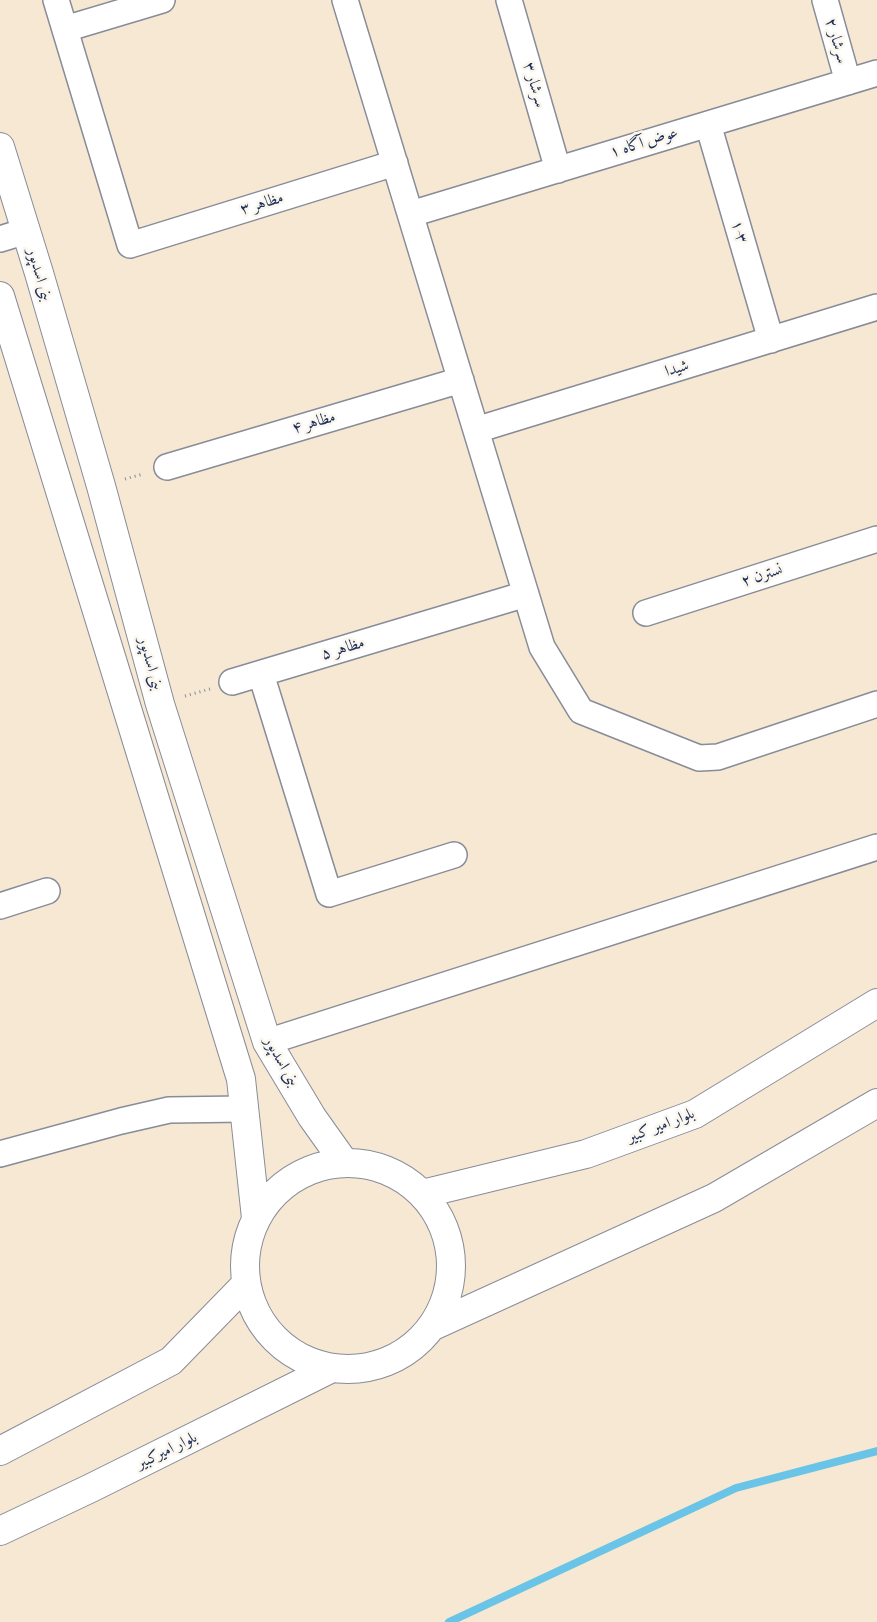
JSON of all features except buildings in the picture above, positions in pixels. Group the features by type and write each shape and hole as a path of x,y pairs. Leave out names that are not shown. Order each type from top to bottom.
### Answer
{"main road":[{"name":"بنی اسدپور","path":"0,147 100,486 160,704 267,1042 312,1117 344,1162"},
{"path":"0,296 241,1079 256,1218"},
{"name":"بلوار امیر کبیر","path":"422,1194 586,1154 695,1114 877,1003"},
{"path":"433,1326 448,1294 451,1258 442,1224 422,1194 399,1176 372,1166 344,1162 308,1170 278,1190 256,1218 245,1250 246,1284 256,1315 276,1340 302,1358 332,1368 370,1367 405,1352 433,1326 714,1198 877,1103"},
{"path":"0,1451 171,1361 246,1284"},
{"name":"بلوار امیرکبیر","path":"0,1531 100,1484 332,1368"}],"street":[{"path":"56,0 65,28 162,0"},
{"path":"345,0 542,647 580,710 700,758 718,757 877,704"},
{"name":"سرشار ۳","path":"510,0 558,170"},
{"name":"سرشار ۲","path":"825,0 848,82"},
{"name":"مظاهر ۳","path":"65,28 130,245 395,163"},
{"name":"عوض آگاه ۱","path":"411,214 877,73"},
{"name":"۱-۳","path":"708,124 770,340"},
{"path":"0,239 26,231"},
{"name":"شیدا","path":"476,430 877,307"},
{"name":"مظاهر ۴","path":"168,467 461,380"},
{"name":"نسترن ۲","path":"646,613 875,546"},
{"name":"مظاهر ۵","path":"232,682 526,594"},
{"path":"261,674 329,894 454,855"},
{"path":"267,1042 877,847"},
{"path":"0,906 46,891"},
{"path":"0,1154 169,1110 244,1109"}],"path":[{"path":"100,486 168,467"},
{"path":"160,704 232,682"}],"waterway":[{"path":"449,1622 736,1488 877,1451"}]}
